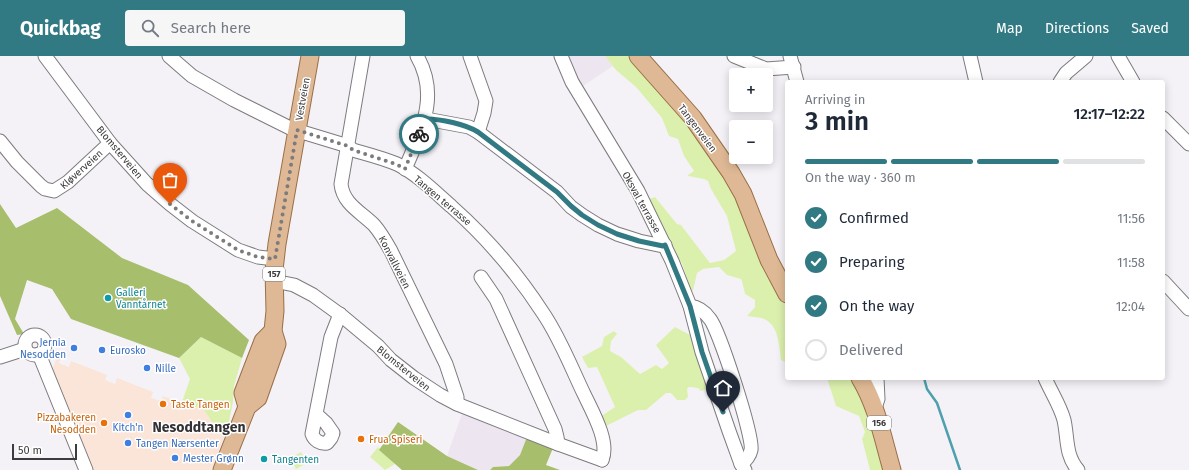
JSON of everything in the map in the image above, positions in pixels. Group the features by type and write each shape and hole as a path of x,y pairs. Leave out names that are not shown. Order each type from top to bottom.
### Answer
{"main road":[{"name":"Vestveien","path":"222,470 247,407 243,393 263,341 273,331 275,311 275,259 310,56"},
{"name":"Tangenveien","path":"638,56 693,118 731,173 743,194 769,260 785,290"},
{"name":"156","path":"861,380 875,408 892,470"}],"street":[{"name":"Blomsterveien","path":"45,56 110,143 147,184 192,221 244,253 275,259"},
{"name":"Tangen terrasse","path":"169,56 192,76 234,100 297,130 348,146 353,150 396,164 405,169 438,194 477,229 513,270 544,314 564,352 594,416 604,446 604,465"},
{"name":"Konvallveien","path":"363,56 342,184 344,197 381,233 446,364 458,404"},
{"path":"405,169 426,119 428,98 427,82 417,56"},
{"path":"470,56 486,101 478,132"},
{"name":"Oksval terrasse","path":"560,56 572,82 638,191 665,245 690,306 702,352 743,467"},
{"path":"734,56 766,69 792,62 796,80"},
{"path":"970,56 976,80"},
{"path":"1061,80 1066,73 1086,56"},
{"path":"1118,56 1132,80"},
{"path":"426,119 469,127 478,132 557,192 582,215 598,225 617,234 639,241 663,246 665,245"},
{"path":"1165,120 1189,144"},
{"name":"Kløverveien","path":"0,141 17,162 41,186 45,189 54,191 68,182 110,143"},
{"path":"481,277 496,299 555,429 558,437 558,444"},
{"path":"1165,283 1189,309"},
{"name":"Blomsterveien","path":"274,287 305,291 313,295 340,314 378,346 391,360 428,388 458,404 558,444 604,465"},
{"path":"690,306 697,307 710,318 728,363 747,424 751,443 750,453 743,467"},
{"path":"316,414 331,337 340,314"},
{"path":"38,335 45,344 44,350 39,354 30,354 25,349 26,340 31,336 38,335"},
{"path":"0,357 25,349"},
{"path":"39,354 86,470"},
{"path":"875,408 878,399 877,380"},
{"path":"1046,380 1060,407 1064,420 1072,466"}],"shaded area":[{"path":"564,56 605,56 613,66 580,88"},
{"path":"58,355 61,357 59,363 69,367 71,361 107,375 105,380 115,384 117,378 153,392 151,398 161,401 163,396 204,410 212,422 228,427 211,470 93,470 69,408 52,370"},
{"path":"463,411 527,437 520,455 509,466 493,467 490,470 478,470 447,456"}],"green space":[{"path":"605,56 649,56 785,276 785,362 781,360 778,338 774,327 762,318 747,316 755,307 755,300 745,294 741,279 727,275 719,267 703,269 697,273 693,291 690,289 682,263 678,260 649,199 655,197 677,224 681,225 710,263 724,260 736,251 727,216 708,181 688,176 694,171 684,156 678,139 669,136 662,118 636,87 616,70"},
{"path":"0,204 16,228 57,208 122,258 188,285 249,340 242,358 201,337 179,358 71,319 52,289 27,280 15,319 24,334 17,335 0,296"},
{"path":"675,327 694,337 697,356 707,389 701,391 698,388 689,387 687,389 688,397 685,400 677,400 671,393 666,393 646,410 638,410 604,427 600,417 615,407 597,367 588,368 582,357 602,346 604,337 614,331 617,334 611,341 610,351 621,357 640,374 656,365 662,369 669,363 656,345"},
{"path":"201,337 242,358 234,386 233,402 228,427 212,422 204,410 182,402 190,379 179,358"},
{"path":"828,380 882,380 883,402 889,436 899,470 870,470 862,439 865,432 859,416 836,406"},
{"path":"398,422 447,456 478,470 402,470 379,450"},
{"path":"527,437 553,448 546,465 560,470 490,470 493,467 509,466 520,455"},
{"path":"378,447 395,464 385,470 370,457"},
{"path":"301,452 307,463 296,469 290,458"}],"waterway":[{"path":"925,380 927,389 937,403 960,470"}],"way so far":[{"path":"170,204 192,221 238,250 258,257 275,259 297,130 348,146 353,150 396,164 405,169 419,134"}],"place":[{"name":"Galleri Vanntårnet","path":"108,298"},
{"name":"Jernia Nesodden","path":"74,348"},
{"name":"Eurosko","path":"102,350"},
{"name":"Nille","path":"147,368"},
{"name":"Taste Tangen","path":"163,404"},
{"name":"Kitch'n","path":"128,415"},
{"name":"Pizzabakeren Nesodden","path":"104,423"},
{"name":"Frua Spiseri","path":"361,439"},
{"name":"Tangen Nærsenter","path":"128,443"},
{"name":"Mester Grønn","path":"175,458"},
{"name":"Tangenten","path":"264,459"}],"district":[{"name":"Nesoddtangen","path":"199,427"}],"route":[{"path":"419,134 426,119 469,127 526,168 557,192 582,215 598,225 617,234 639,241 663,246 665,245 690,306 702,352 723,412"}]}
